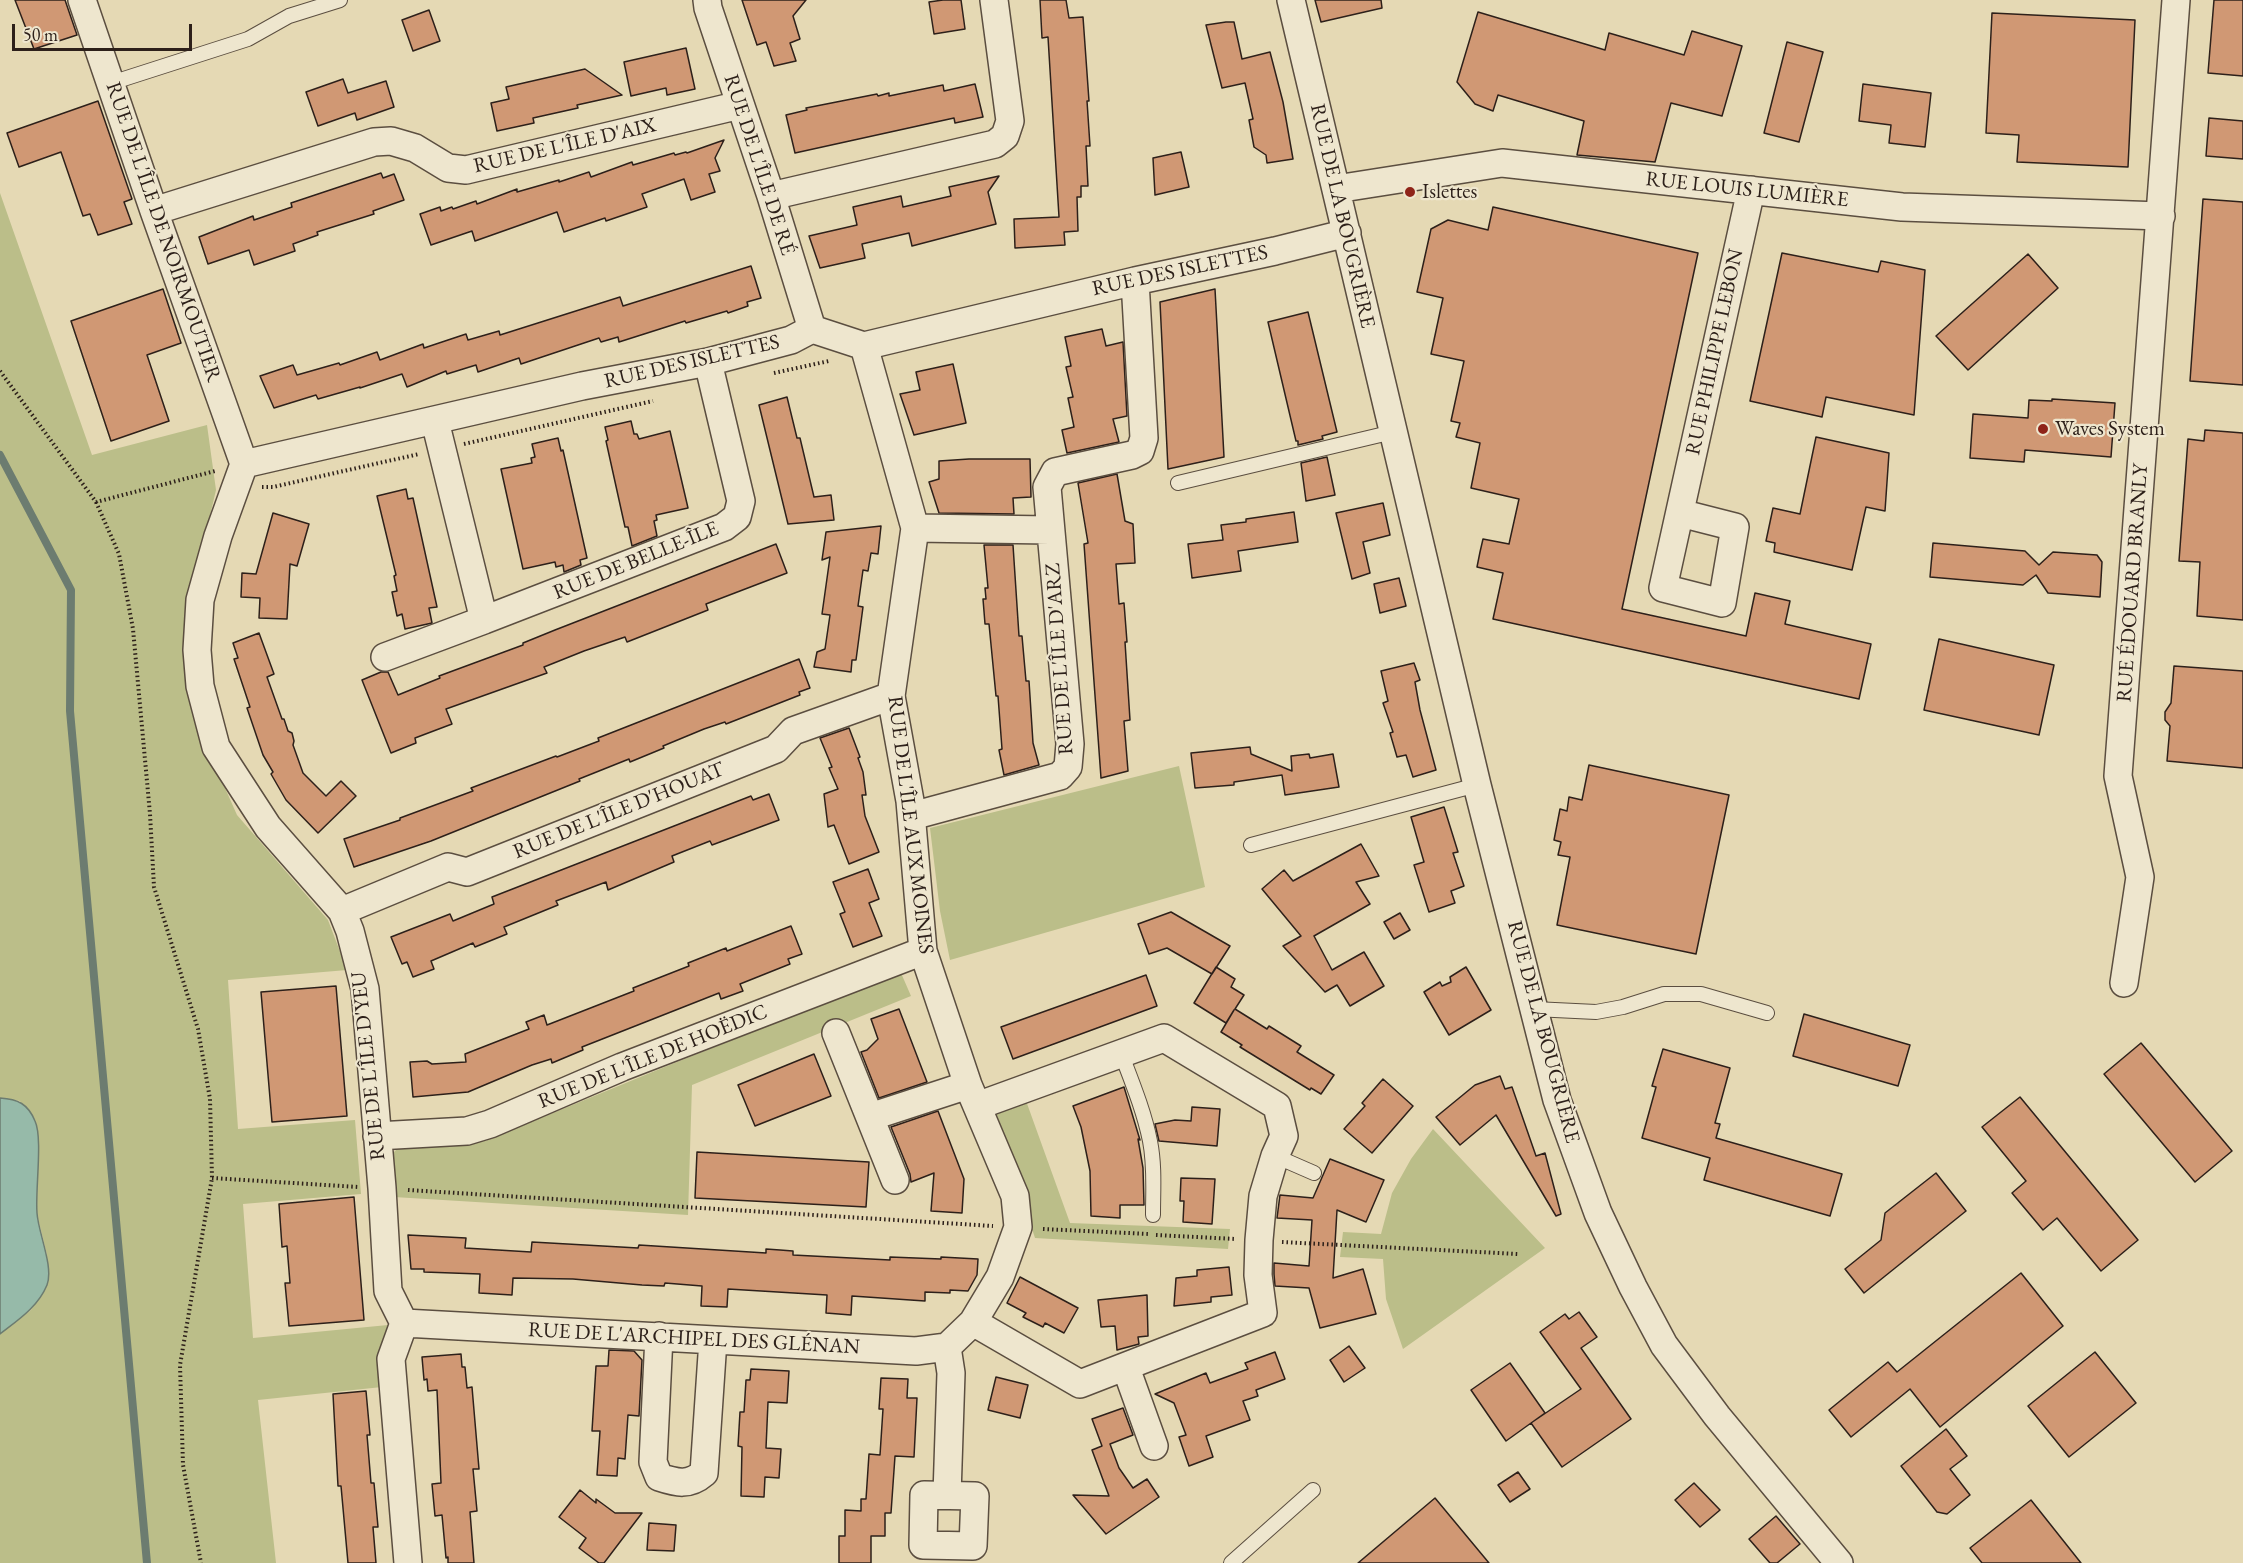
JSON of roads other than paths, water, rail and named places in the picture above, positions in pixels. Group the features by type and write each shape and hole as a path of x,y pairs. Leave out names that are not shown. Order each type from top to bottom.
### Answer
{"street":[{"name":"RUE DE L'ÎLE DE NOIRMOUTIER","path":"82,0 154,212 244,464"},
{"name":"RUE DE L'ÎLE DE RÉ","path":"707,0 812,329"},
{"path":"771,196 995,144 1005,136 1010,121 994,0"},
{"name":"RUE DE LA BOUGRIÈRE","path":"1291,0 1477,785 1557,1100 1598,1213 1664,1345 1717,1416 1839,1563"},
{"name":"RUE ÉDOUARD BRANLY","path":"2124,982 2140,877 2118,776 2176,0"},
{"name":"RUE DE L'ÎLE D'AIX","path":"154,212 374,142 391,141 415,148 448,168 466,170 740,105"},
{"name":"RUE LOUIS LUMIÈRE","path":"1336,189 1502,163 1902,207 2161,216"},
{"name":"RUE PHILIPPE LEBON","path":"1680,513 1751,190"},
{"name":"RUE DES ISLETTES","path":"864,345 1347,233"},
{"name":"RUE DE L'ÎLE D'ARZ","path":"912,816 1060,776 1068,767 1070,744 1047,486 1054,472 1132,455 1140,451 1144,438 1135,281"},
{"path":"812,329 864,345"},
{"name":"RUE DES ISLETTES","path":"244,464 582,386 708,362 791,340 812,329"},
{"name":"RUE DE L'ÎLE AUX MOINES","path":"864,345 915,528 891,696 912,816 923,951 973,1095 1015,1196 1018,1227 1000,1277 973,1322"},
{"name":"RUE DE BELLE-ÎLE","path":"385,657 724,527 737,518 741,501 708,362"},
{"path":"435,421 484,620"},
{"name":"RUE DE L'ÎLE D'YEU","path":"244,464 218,536 200,600 197,650 200,686 216,747 268,826 342,911 350,931 365,989 382,1188 388,1291 404,1323"},
{"path":"915,528 1050,530"},
{"name":"RUE DE L'ÎLE D'HOUAT","path":"342,911 448,867 467,872 776,750 793,731 891,696"},
{"name":"RUE DE L'ÎLE DE HOËDIC","path":"377,1136 466,1131 490,1124 622,1067 923,951"},
{"path":"836,1033 895,1180"},
{"path":"870,1117 973,1095 1121,1053 1164,1038 1277,1106 1284,1136 1275,1156 1263,1196 1258,1275 1263,1313 1080,1384 973,1322 947,1347 951,1373 948,1495"},
{"path":"404,1323 391,1359 408,1563"},
{"name":"RUE DE L'ARCHIPEL DES GLÉNAN","path":"404,1323 916,1351 947,1347"},
{"path":"659,1336 653,1462 659,1478 677,1483 695,1480 704,1473 713,1340"},
{"path":"1126,1368 1154,1446"}],"lane":[{"path":"111,83 248,39 289,16 339,0"},
{"path":"1178,483 1393,432"},
{"path":"1251,845 1477,785"},
{"path":"1534,1009 1596,1012 1623,1007 1664,994 1701,993 1767,1014"},
{"path":"1121,1053 1141,1107 1150,1143 1154,1179 1152,1215"},
{"path":"1275,1156 1314,1173"},
{"path":"1231,1563 1313,1490"}],"waterway":[{"path":"0,455 71,590 70,711 147,1563"}],"place":[{"name":"Islettes","path":"1410,192"},
{"name":"Waves System","path":"2043,429"}]}
